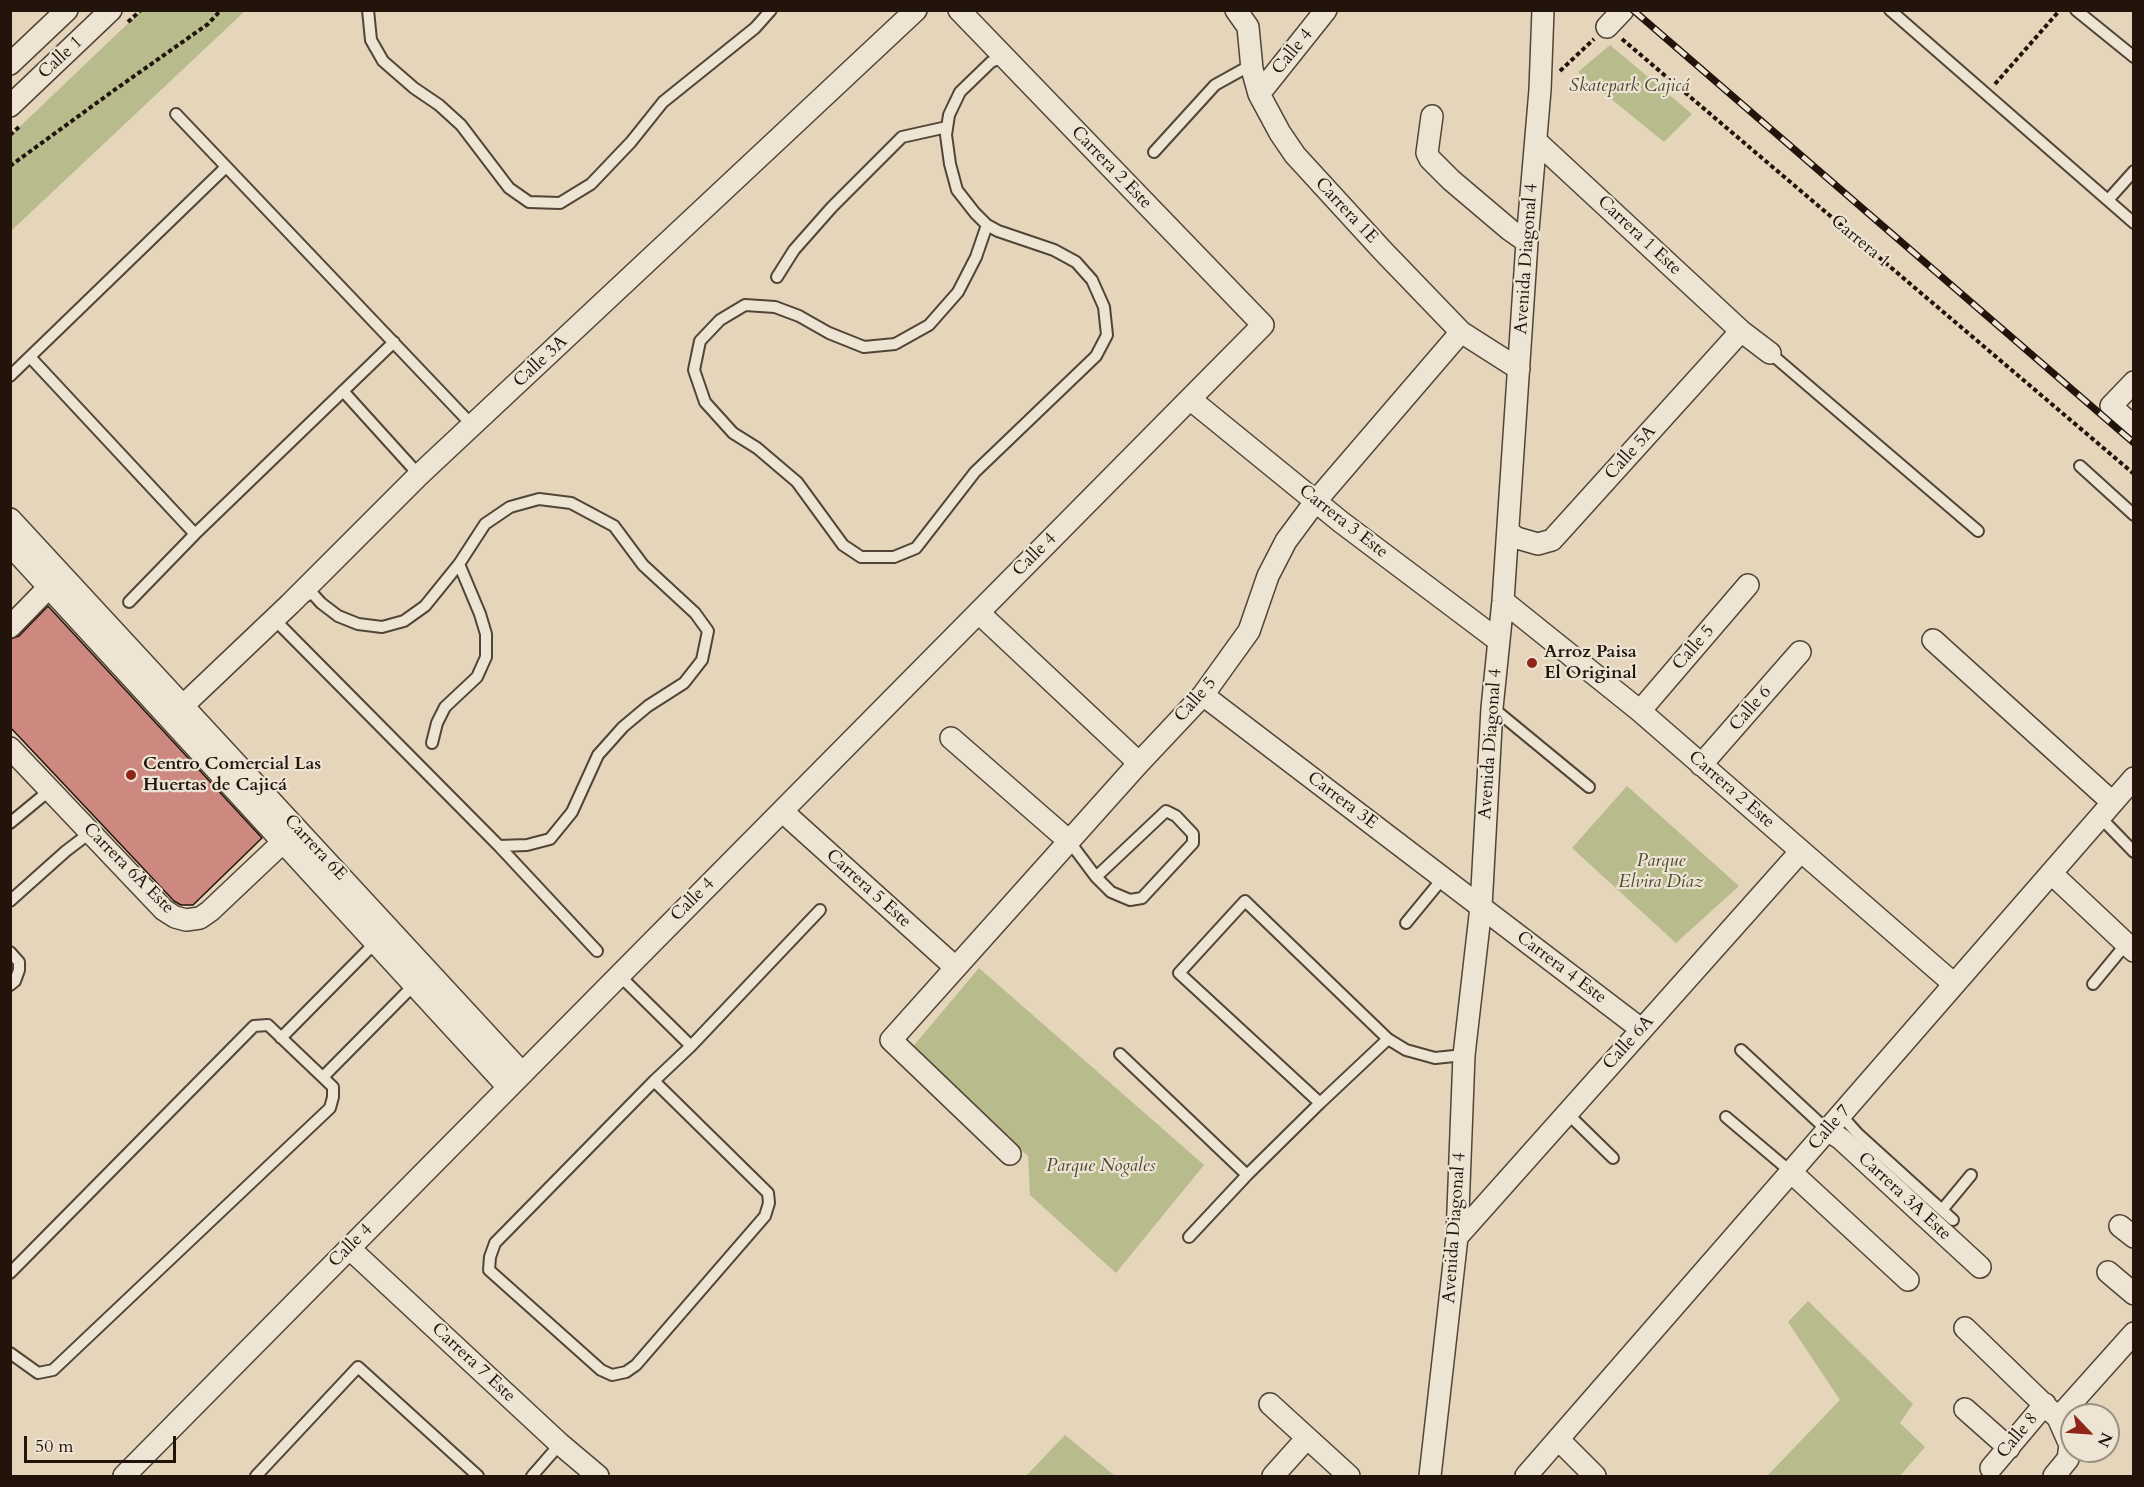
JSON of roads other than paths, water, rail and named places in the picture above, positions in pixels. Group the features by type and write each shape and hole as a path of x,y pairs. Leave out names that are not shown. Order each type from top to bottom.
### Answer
{"street":[{"name":"Calle 1","path":"11,63 67,10"},
{"name":"Calle 1","path":"10,106 111,10"},
{"name":"Calle 3A","path":"176,712 290,604 419,475 916,10"},
{"name":"Carrera 2 Este","path":"959,10 1263,325"},
{"name":"Carrera 1E","path":"1236,10 1248,27 1252,69 1259,94 1295,156 1461,332 1519,369"},
{"name":"Calle 4","path":"1259,94 1326,10"},
{"name":"Avenida Diagonal 4","path":"1430,1476 1457,1237 1464,1054 1481,907 1492,708 1503,601 1527,242 1540,90 1543,10"},
{"path":"1607,27 1623,10"},
{"path":"11,63 33,85"},
{"path":"1432,116 1427,153 1430,159 1451,180 1527,242"},
{"name":"Carrera 1 Este","path":"1536,141 1741,331 1770,353"},
{"name":"Calle 4","path":"124,1476 1263,325"},
{"name":"Calle 5A","path":"1508,532 1517,538 1538,544 1552,540 1741,331"},
{"name":"Calle 5","path":"1010,1154 891,1040 1139,763 1203,695 1250,631 1268,576 1286,541 1315,502 1461,332"},
{"path":"2133,382 2111,406 2133,427"},
{"name":"Carrera 3 Este","path":"1190,399 1315,502 1499,640"},
{"name":"Carrera 6E","path":"10,519 176,712 283,842 416,986 515,1080"},
{"name":"Carrera 6E","path":"10,545 49,587 176,712 515,1080"},
{"name":"Calle 5","path":"1640,711 1748,585"},
{"path":"10,627 49,587"},
{"name":"Carrera 2 Este","path":"1503,601 1640,711 1954,984"},
{"path":"978,612 1139,763"},
{"path":"1933,640 2106,810"},
{"name":"Calle 6","path":"1701,765 1800,652"},
{"name":"Carrera 3E","path":"1203,695 1481,907"},
{"path":"951,738 1069,841"},
{"name":"Carrera 6A Este","path":"10,748 164,910 174,917 186,920 200,918 283,842"},
{"name":"Calle 7","path":"1526,1476 2133,778"},
{"name":"Carrera 5 Este","path":"782,811 955,967"},
{"name":"Calle 6A","path":"1457,1237 1801,850"},
{"path":"2051,873 2130,947"},
{"name":"Carrera 4 Este","path":"1481,907 1641,1029"},
{"name":"Carrera 3A Este","path":"1834,1122 1841,1139 1980,1267"},
{"path":"1791,1172 1908,1280"},
{"name":"Carrera 7 Este","path":"349,1248 560,1444 598,1476"},
{"path":"2108,1272 2133,1294"},
{"path":"1965,1328 2052,1411 2070,1445 2068,1460 2054,1476"},
{"name":"Calle 8","path":"1990,1468 2133,1333"},
{"path":"1270,1404 1349,1476"},
{"path":"1965,1409 2009,1448"},
{"path":"1274,1476 1307,1438"},
{"path":"1558,1439 1595,1476"}],"lane":[{"path":"368,10 371,40 383,61 461,124 509,188 529,202 560,203 591,184 631,142 663,102 755,28 771,10"},
{"path":"1890,10 2133,223"},
{"path":"2076,10 2133,57"},
{"path":"987,225 976,257 958,292 929,325 895,344 864,348 775,307 745,305 720,320 700,341 694,370 705,402 733,433 757,448 797,482 843,545 861,557 894,557 916,548 975,472 1096,356 1107,335 1104,307 1092,280 1076,262 1054,250 987,225 957,190 946,135 949,115 960,92 991,62 1003,57"},
{"path":"1154,152 1215,85 1242,70 1252,69"},
{"path":"176,114 473,426"},
{"path":"777,277 794,250 832,207 902,136 947,127"},
{"path":"10,376 226,167"},
{"path":"2108,200 2133,171"},
{"path":"129,602 195,534 393,342"},
{"path":"1770,353 1978,531"},
{"path":"30,357 195,534"},
{"path":"343,391 419,475"},
{"path":"2080,465 2133,515"},
{"path":"290,604 312,593 338,616 358,624 382,627 404,621 425,606 459,564 485,524 510,507 539,499 571,503 614,526 643,565 695,613 708,631 702,660 684,683 640,713 598,755 572,812 550,838 527,845 499,846"},
{"path":"432,743 437,723 445,707 477,678 486,657 486,634 459,564"},
{"path":"274,619 499,846 597,951"},
{"path":"1492,708 1589,787"},
{"path":"10,823 50,790"},
{"path":"2106,810 2133,852"},
{"path":"1069,841 1096,878 1111,892 1130,900 1142,898 1192,843 1193,834 1176,816 1166,811 1096,878"},
{"path":"10,902 66,851 91,832"},
{"path":"1406,923 1443,878"},
{"path":"1320,1103 1179,973 1245,901 1388,1039 1406,1050 1435,1058 1464,1054"},
{"path":"654,1081 768,1193 769,1203 765,1216 636,1365 626,1372 612,1375 601,1370 489,1270 490,1257 495,1243 654,1081 691,1046 820,910"},
{"path":"281,1038 368,950 378,944"},
{"path":"2093,984 2130,947"},
{"path":"10,952 19,962 15,981 10,985"},
{"path":"619,975 691,1046"},
{"path":"323,1077 407,992 416,986"},
{"path":"10,1273 254,1026 268,1025 333,1087 330,1108 53,1370 38,1373 10,1353"},
{"path":"1188,1237 1247,1175 1388,1039"},
{"path":"1741,1050 1834,1122 1858,1134 1953,1220"},
{"path":"1120,1054 1247,1175"},
{"path":"1567,1113 1613,1158"},
{"path":"1726,1117 1791,1172"},
{"path":"1942,1210 1971,1175"},
{"path":"256,1476 358,1367 478,1476"},
{"path":"532,1476 560,1444"}],"railway":[{"path":"1633,10 2134,443"}],"place":[{"name":"Arroz Paisa El Original","path":"1532,663"},
{"name":"Centro Comercial Las Huertas de Cajicá","path":"131,775"}],"park label":[{"name":"Skatepark Cajicá","path":"1629,87"},
{"name":"Parque Elvira Díaz","path":"1661,872"},
{"name":"Parque Nogales","path":"1101,1167"}]}
